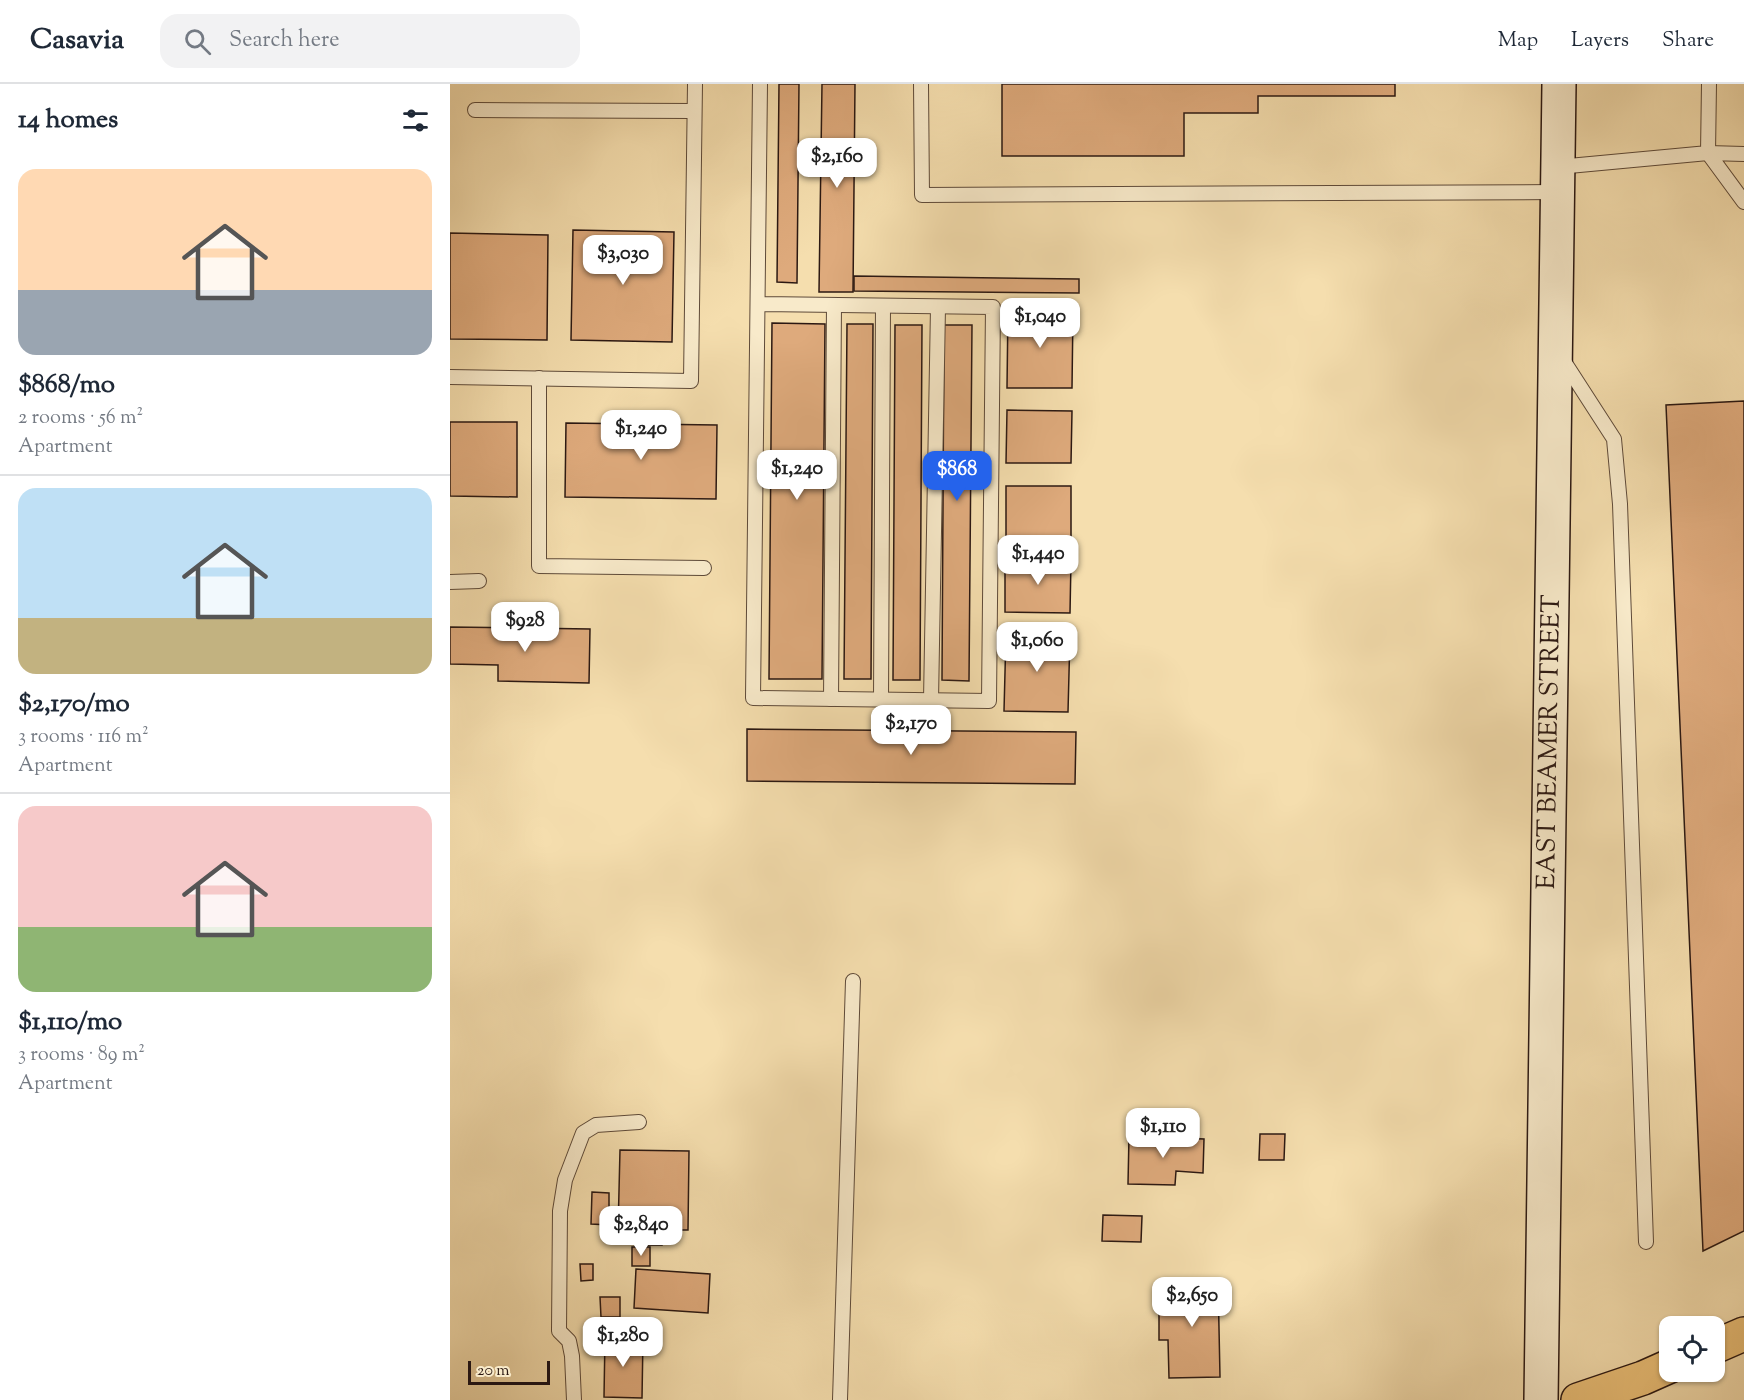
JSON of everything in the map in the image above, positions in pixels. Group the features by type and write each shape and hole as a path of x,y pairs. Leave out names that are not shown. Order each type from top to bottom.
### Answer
{"highway":[{"path":"1725,1342 1744,1334"},
{"path":"1578,1400 1659,1370"}],"street":[{"name":"EAST BEAMER STREET","path":"1541,1400 1558,84"}],"lane":[{"path":"450,377 691,381 695,84"},
{"path":"758,304 993,307 989,701 753,698 760,84"},
{"path":"921,84 922,195 1558,179 1708,153 1744,154"},
{"path":"1709,84 1708,153 1744,202"},
{"path":"475,110 694,111"},
{"path":"831,699 834,305"},
{"path":"881,699 883,306"},
{"path":"932,700 938,307"},
{"path":"1555,349 1614,439 1620,504 1646,1242"},
{"path":"539,378 539,566 704,568"},
{"path":"450,582 479,581"},
{"path":"840,1400 853,981"},
{"path":"574,1400 572,1356 568,1341 559,1331 560,1210 565,1180 583,1133 596,1125 639,1122"}],"building":[{"path":"779,84 799,84 797,283 777,282"},
{"path":"822,84 855,84 853,292 819,292"},
{"path":"1002,84 1395,84 1395,96 1258,96 1258,113 1184,113 1184,156 1002,156"},
{"path":"573,230 674,232 672,342 571,340"},
{"path":"450,233 548,235 547,340 450,339"},
{"path":"854,276 1079,279 1079,293 854,291"},
{"path":"1008,309 1073,311 1072,388 1007,388"},
{"path":"772,323 825,324 822,679 769,679"},
{"path":"847,324 873,324 871,679 844,679"},
{"path":"895,325 922,325 920,680 893,680"},
{"path":"944,325 972,325 969,681 942,680"},
{"path":"1744,401 1744,1231 1703,1251 1666,405"},
{"path":"1007,410 1072,411 1071,463 1006,463"},
{"path":"450,422 517,422 517,497 450,496"},
{"path":"566,423 717,425 716,499 565,497"},
{"path":"1006,486 1071,486 1071,538 1006,538"},
{"path":"1005,559 1071,560 1070,613 1005,612"},
{"path":"450,627 590,629 589,683 498,681 498,665 450,664"},
{"path":"1006,634 1070,635 1068,712 1004,711"},
{"path":"747,729 1076,732 1075,784 747,781"},
{"path":"1260,1134 1285,1134 1284,1160 1259,1160"},
{"path":"1129,1136 1204,1139 1203,1173 1176,1171 1175,1185 1128,1184"},
{"path":"620,1150 689,1151 688,1230 662,1230 662,1245 646,1245 646,1232 618,1232"},
{"path":"592,1192 609,1193 609,1225 591,1224"},
{"path":"1103,1215 1142,1216 1141,1242 1102,1241"},
{"path":"632,1247 650,1247 650,1266 632,1266"},
{"path":"580,1264 593,1264 593,1280 581,1281"},
{"path":"636,1269 710,1274 708,1313 634,1308"},
{"path":"1218,1279 1220,1377 1169,1378 1168,1340 1159,1340 1159,1302 1169,1302 1169,1280"},
{"path":"600,1297 620,1297 620,1317 601,1317"},
{"path":"605,1337 643,1338 642,1398 604,1397"}]}
